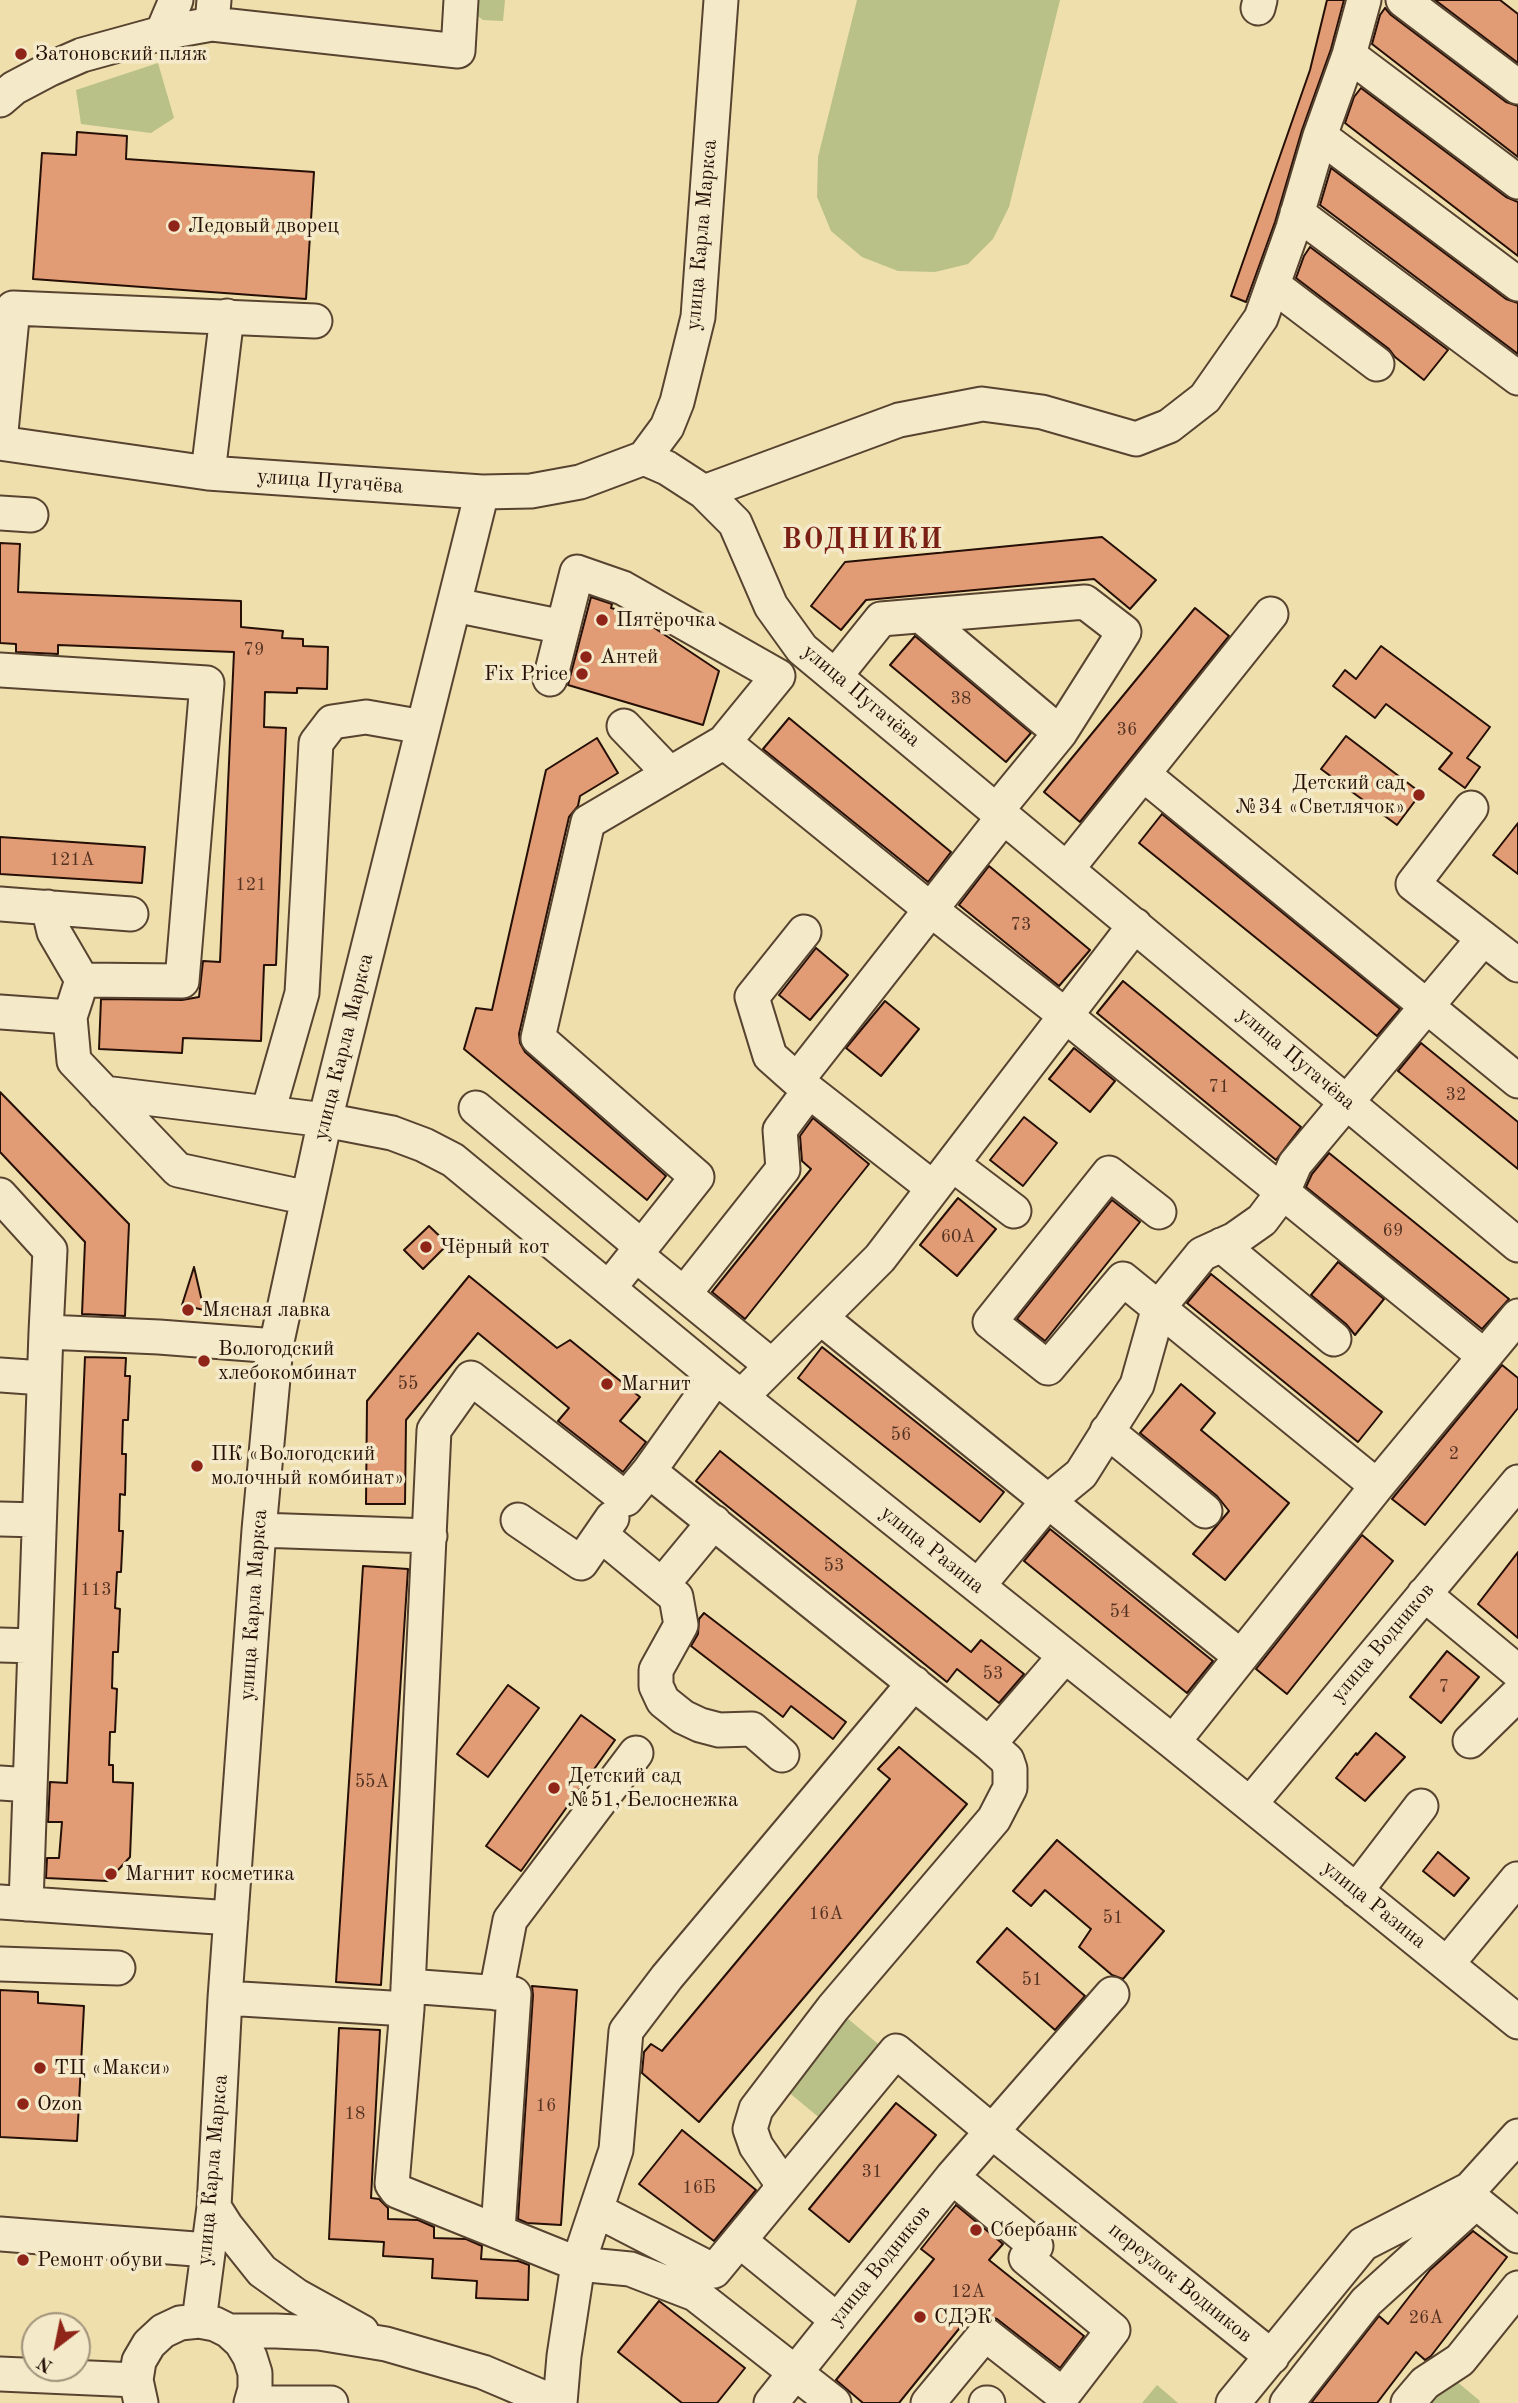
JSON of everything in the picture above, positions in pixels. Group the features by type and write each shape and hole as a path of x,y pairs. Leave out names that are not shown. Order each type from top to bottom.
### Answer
{"street":[{"path":"162,33 176,0"},
{"path":"0,100 14,88 82,55 162,33 213,12 458,51 461,0"},
{"name":"улица Карла Маркса","path":"644,458 667,427 677,402 698,317 721,0"},
{"path":"704,492 899,420 982,404 1042,412 1136,439 1169,426 1205,398 1261,318 1349,55 1363,0"},
{"path":"1403,0 1518,87"},
{"path":"1349,55 1518,182"},
{"path":"1320,136 1518,284"},
{"path":"1297,213 1518,378"},
{"path":"1273,285 1377,364"},
{"path":"1,449 13,308 315,321"},
{"path":"208,473 227,316"},
{"name":"улица Пугачёва","path":"1,449 208,473 482,492 531,491 580,482 644,458 667,468 704,492 735,523 771,606 802,649 1518,1245"},
{"name":"улица Карла Маркса","path":"214,2326 208,2250 214,2207 230,1918 259,1530 276,1346 325,1120 482,492"},
{"path":"550,679 577,572 623,588 778,676"},
{"path":"804,932 752,998 770,1056 797,1080 930,909 1060,733 1124,632 1085,602 881,619 836,675"},
{"path":"455,606 563,628"},
{"path":"1067,869 1270,614"},
{"path":"921,616 1060,733"},
{"path":"609,1289 698,1177 538,1038 588,822 724,742 802,649"},
{"path":"0,670 207,683 182,981 82,980"},
{"path":"268,1112 300,1009 316,743 332,722 366,717 423,727"},
{"path":"624,726 670,774"},
{"path":"724,742 1484,1356"},
{"path":"1143,774 1518,1081"},
{"path":"978,1586 1048,1501 1081,1474 1137,1385 1158,1307 1202,1254 1235,1239 1262,1220 1283,1192 1295,1164 1427,1007 1507,951 1413,884 1471,808"},
{"path":"0,904 131,914"},
{"path":"48,907 54,932 82,980 70,1017 74,1062 178,1170 308,1198"},
{"path":"518,1520 581,1563 649,1471 729,1387 772,1366 880,1258 1135,925"},
{"path":"0,1012 70,1017"},
{"path":"684,1294 783,1169 780,1130 810,1091 942,1176 1014,1211"},
{"name":"улица Разина","path":"104,1093 325,1120 392,1133 453,1160 729,1387 1518,2022"},
{"path":"477,1108 684,1294 772,1366"},
{"path":"1159,1212 1110,1173 990,1322 1048,1368 1123,1279 1377,1486"},
{"path":"0,1195 50,1250 43,1378 35,1646 15,1784 13,1903 230,1918"},
{"path":"1221,1245 1334,1339"},
{"path":"1173,1742 1377,1486 1518,1316"},
{"path":"821,1318 1240,1656"},
{"path":"46,1332 276,1346"},
{"path":"0,1375 43,1378"},
{"path":"626,1499 471,1378 434,1430 408,1998 392,2184 404,2194 578,2264 630,2269 695,2294 834,2403"},
{"path":"1107,1431 1205,1511"},
{"path":"596,2210 714,2272 780,2191 779,2179 756,2147 750,2129 756,2109 833,2008 994,1819 1010,1788 1007,1760 989,1744 649,1471"},
{"name":"улица Водников","path":"1250,1804 1518,1482"},
{"path":"0,1518 38,1520"},
{"path":"662,1585 713,1522"},
{"path":"259,1530 430,1536"},
{"path":"601,1535 676,1597 681,1625 656,1670 656,1686 663,1701 682,1717 700,1725 719,1730 752,1729 782,1755"},
{"path":"1424,1594 1518,1672"},
{"path":"0,1645 35,1646"},
{"path":"989,1744 1065,1656"},
{"path":"0,2374 138,2391 139,2361 144,2352 163,2331 180,2323 319,2333 387,2344 483,2372 558,2403 578,2264 616,2150 626,2031 667,1977 914,1683"},
{"path":"1470,1741 1518,1694"},
{"path":"496,1993 510,1920 636,1753"},
{"path":"1356,1891 1421,1806"},
{"path":"1447,1964 1517,1879"},
{"path":"0,1964 118,1968"},
{"path":"225,1998 408,1998 514,1994 498,2230"},
{"name":"улица Водников","path":"771,2403 952,2177 1112,1994"},
{"name":"переулок Водников","path":"780,2191 896,2051 1272,2357"},
{"path":"1287,2403 1366,2302 1473,2196 1518,2136"},
{"path":"928,2403 985,2334 1068,2399 1113,2330 1026,2258 1036,2246 952,2177"},
{"path":"1233,2403 1363,2244 1473,2196"},
{"path":"1473,2196 1518,2236"},
{"path":"214,2207 262,2271 332,2316 387,2344"},
{"path":"0,2234 208,2250"},
{"path":"740,2241 837,2320"},
{"path":"1408,2403 1425,2384 1460,2360 1514,2303"},
{"path":"214,2326 241,2343 250,2357 255,2372 255,2389 251,2403"},
{"path":"270,2403 331,2403"}],"green space":[{"path":"472,0 505,0 503,21 483,20 475,14"},
{"path":"857,0 1060,0 1009,207 993,239 968,264 935,272 898,271 862,257 831,231 817,197 818,157"},
{"path":"158,63 174,118 151,133 81,124 76,90"},
{"path":"847,2018 883,2048 822,2120 786,2090"},
{"path":"1449,2375 1480,2401 1479,2403 1425,2403"},
{"path":"1157,2385 1178,2403 1142,2403"}],"building":[{"path":"1327,0 1344,0 1331,49 1302,130 1275,222 1246,302 1231,296 1310,70"},
{"path":"1435,0 1500,0 1518,14 1518,63"},
{"path":"1385,8 1506,102 1518,106 1518,157 1372,44 1380,15"},
{"path":"1361,88 1506,197 1518,202 1518,256 1345,123 1354,97"},
{"name":"Ледовый дворец","path":"77,132 127,136 126,159 314,172 306,299 33,279 42,153 76,155"},
{"path":"1331,168 1506,299 1518,303 1518,354 1320,205"},
{"path":"1310,247 1448,350 1424,380 1389,349 1296,278"},
{"path":"1102,537 1156,580 1130,609 1094,579 866,600 841,630 811,606 845,562"},
{"path":"0,543 20,544 18,592 241,601 241,627 283,631 282,638 303,639 303,646 328,647 327,689 297,688 297,693 265,692 264,727 286,728 276,965 264,965 261,1041 183,1038 182,1053 99,1049 101,999 182,1000 199,997 203,961 220,962 234,652 58,645 58,654 16,652 16,644 0,643"},
{"path":"591,597 612,604 611,608 626,612 627,617 653,627 719,671 703,725 568,685"},
{"path":"1195,608 1229,636 1080,822 1044,792"},
{"path":"915,636 1031,733 1006,762 890,665"},
{"path":"1381,646 1490,727 1467,758 1480,767 1465,788 1439,769 1452,753 1386,704 1375,718 1333,686 1345,670 1356,679"},
{"path":"789,718 951,852 928,882 763,749"},
{"path":"1346,736 1421,793 1397,825 1321,769"},
{"path":"597,738 618,773 580,796 578,806 569,817 519,1034 525,1052 666,1176 647,1200 464,1049 476,1008 492,1010 546,770"},
{"path":"1162,814 1400,1009 1377,1036 1139,843"},
{"path":"1518,823 1518,874 1493,855"},
{"path":"0,837 145,847 142,883 0,874"},
{"path":"989,866 1090,950 1059,986 959,905"},
{"path":"816,948 848,975 810,1020 779,995"},
{"path":"1123,981 1301,1127 1276,1160 1097,1013"},
{"path":"885,1001 919,1029 881,1076 846,1048"},
{"path":"1421,1043 1518,1122 1518,1169 1398,1071"},
{"path":"1074,1048 1115,1081 1090,1112 1049,1079"},
{"path":"0,1092 129,1224 125,1316 82,1314 85,1242 0,1152"},
{"path":"1024,1117 1057,1143 1023,1186 990,1160"},
{"path":"813,1118 869,1164 745,1319 712,1292 811,1169 802,1161 800,1136"},
{"path":"1329,1153 1509,1299 1482,1329 1306,1187 1312,1174"},
{"path":"958,1198 996,1229 957,1276 920,1245"},
{"path":"1112,1200 1140,1222 1045,1341 1017,1319"},
{"name":"Чёрный кот","path":"429,1226 448,1244 423,1269 404,1250"},
{"path":"1338,1262 1384,1299 1355,1335 1311,1295"},
{"path":"194,1267 204,1310 182,1305"},
{"path":"1211,1274 1382,1412 1358,1442 1187,1303"},
{"path":"469,1276 557,1348 570,1340 640,1397 620,1421 646,1442 623,1472 558,1421 569,1408 478,1333 406,1420 405,1504 366,1504 367,1401"},
{"path":"822,1347 1004,1492 980,1522 798,1378"},
{"path":"85,1357 126,1358 125,1376 130,1376 128,1420 123,1420 125,1495 120,1494 119,1531 123,1531 121,1572 117,1572 115,1608 120,1609 118,1652 113,1652 112,1688 117,1689 115,1732 110,1732 109,1765 113,1765 113,1782 133,1783 130,1857 108,1881 46,1878 47,1858 59,1858 62,1822 48,1822 50,1782 67,1783"},
{"path":"1502,1365 1518,1378 1518,1408 1425,1525 1392,1499"},
{"path":"1181,1384 1215,1413 1201,1430 1289,1503 1225,1580 1193,1554 1229,1511 1217,1496 1140,1433"},
{"path":"720,1451 971,1652 981,1640 1024,1674 999,1703 957,1669 947,1682 696,1481"},
{"path":"1050,1529 1213,1661 1187,1693 1024,1561"},
{"path":"1362,1535 1393,1561 1287,1694 1256,1669"},
{"path":"1518,1552 1518,1638 1478,1604"},
{"path":"363,1566 408,1569 381,1985 336,1982"},
{"path":"704,1613 846,1722 833,1739 791,1706 783,1717 691,1646 698,1634 699,1619"},
{"path":"1447,1651 1479,1677 1441,1723 1410,1697"},
{"path":"508,1685 539,1708 488,1777 457,1754"},
{"name":"Детский сад №51, Белоснежка","path":"581,1715 615,1740 521,1871 486,1846"},
{"path":"1376,1733 1405,1757 1365,1801 1336,1778"},
{"path":"899,1747 967,1804 699,2122 642,2073 644,2052 651,2044 662,2051 890,1779 878,1769"},
{"path":"1057,1840 1164,1931 1123,1979 1112,1975 1079,1947 1091,1929 1045,1890 1031,1906 1013,1891"},
{"path":"1438,1852 1469,1878 1454,1896 1423,1871"},
{"path":"1007,1928 1085,1996 1055,2030 977,1962"},
{"path":"532,1986 577,1990 561,2225 527,2223 518,2219"},
{"name":"ТЦ «Макси»","path":"0,1990 38,1992 38,2003 84,2006 77,2141 0,2137"},
{"path":"339,2028 380,2030 371,2198 379,2199 388,2208 388,2219 418,2220 434,2227 434,2238 466,2239 482,2246 481,2259 518,2261 529,2265 528,2300 476,2298 477,2281 432,2278 433,2259 383,2256 384,2242 329,2239"},
{"path":"896,2103 936,2135 849,2242 809,2209"},
{"path":"682,2130 756,2190 714,2241 639,2184"},
{"path":"956,2205 1003,2244 989,2260 1084,2336 1060,2368 997,2319 983,2315 975,2309 899,2403 863,2403 836,2380 934,2259 921,2249"},
{"path":"1473,2231 1507,2257 1431,2356 1425,2360 1416,2352 1377,2403 1311,2403 1379,2316 1388,2324 1430,2270"},
{"path":"659,2301 745,2368 717,2403 682,2403 618,2352"}],"place":[{"name":"Затоновский пляж","path":"21,54"},
{"name":"Ледовый дворец","path":"174,226"},
{"name":"Пятёрочка","path":"602,620"},
{"name":"Антей","path":"586,657"},
{"name":"Fix Price","path":"582,674"},
{"name":"Детский сад №34 «Светлячок»","path":"1419,795"},
{"name":"Чёрный кот","path":"426,1247"},
{"name":"Мясная лавка","path":"188,1310"},
{"name":"Вологодский хлебокомбинат","path":"204,1361"},
{"name":"Магнит","path":"607,1384"},
{"name":"ПК «Вологодский молочный комбинат»","path":"197,1466"},
{"name":"Детский сад №51, Белоснежка","path":"554,1788"},
{"name":"Магнит косметика","path":"111,1874"},
{"name":"ТЦ «Макси»","path":"40,2068"},
{"name":"Ozon","path":"23,2104"},
{"name":"Сбербанк","path":"976,2230"},
{"name":"Ремонт обуви","path":"23,2260"},
{"name":"СДЭК","path":"920,2317"}],"district":[{"name":"ВОДНИКИ","path":"863,541"}]}
